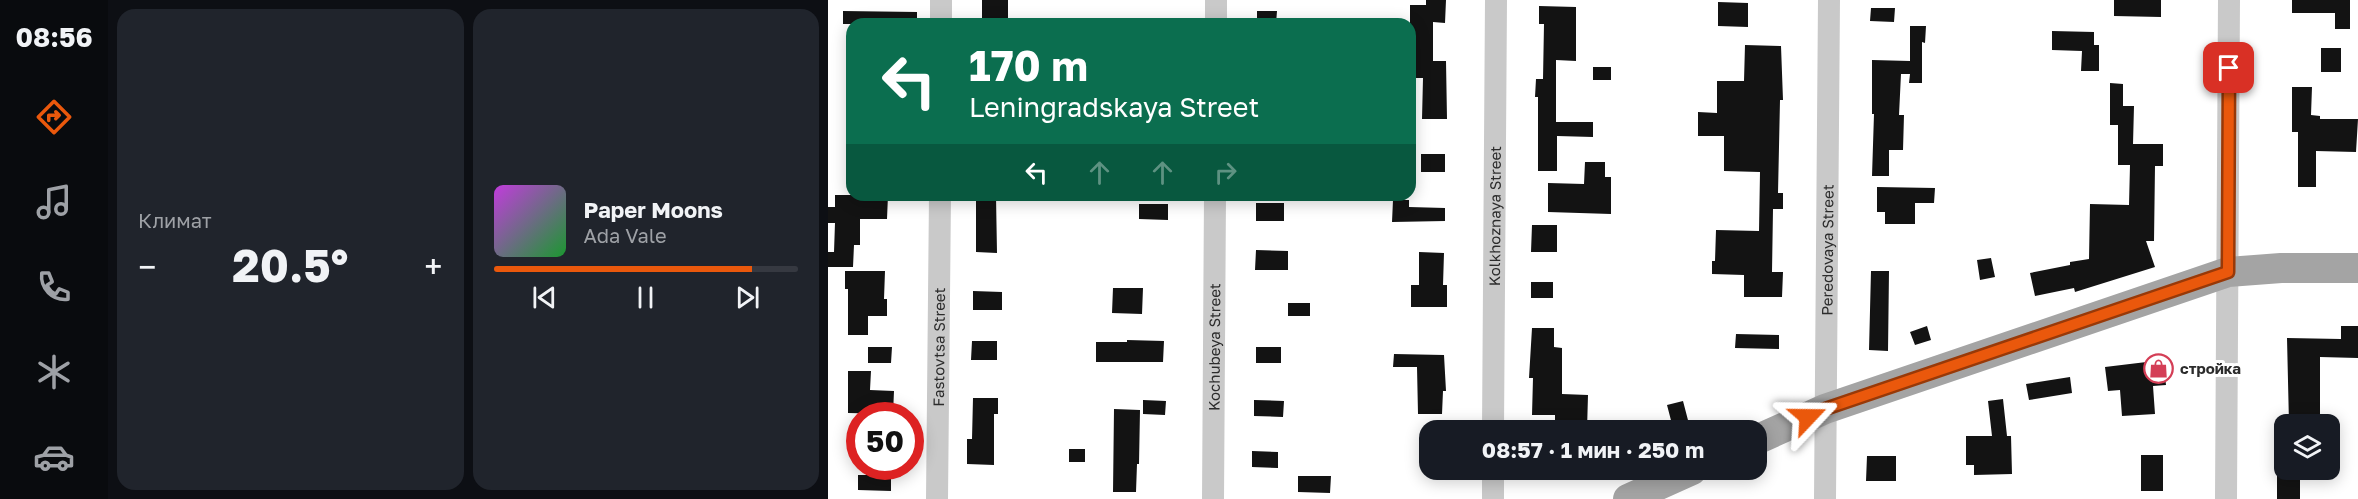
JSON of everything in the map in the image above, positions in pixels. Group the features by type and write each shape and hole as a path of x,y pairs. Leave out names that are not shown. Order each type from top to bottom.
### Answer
{"main road":[{"path":"1767,435 1825,409 2228,272 2281,268 2358,268"},
{"path":"1628,499 1670,480"}],"street":[{"path":"941,0 941,18"},
{"path":"1216,0 1216,18"},
{"name":"Kolkhoznaya Street","path":"1493,420 1496,0"},
{"name":"Peredovaya Street","path":"1825,499 1829,0"},
{"path":"2226,499 2229,0"},
{"name":"Fastovtsa Street","path":"937,499 940,201"},
{"name":"Kochubeya Street","path":"1213,499 1215,201"},
{"path":"1492,499 1493,480"}],"building":[{"path":"982,0 1008,0 1008,18 982,18"},
{"path":"1426,0 1446,0 1445,23 1433,22 1433,61 1446,61 1447,119 1422,119 1423,78 1416,78 1416,18 1410,18 1410,5 1426,5"},
{"path":"2114,0 2161,0 2161,17 2114,16"},
{"path":"2292,0 2350,0 2350,29 2335,29 2335,13 2292,13"},
{"path":"1718,2 1748,3 1748,27 1718,26"},
{"path":"1539,6 1576,7 1576,61 1556,60 1556,122 1593,122 1593,137 1557,136 1557,171 1538,171 1538,97 1535,97 1536,79 1543,79 1544,24 1539,24"},
{"path":"1871,8 1895,8 1894,22 1870,21"},
{"path":"843,11 917,12 917,18 846,18 846,24 843,24"},
{"path":"1257,11 1277,11 1276,18 1257,18"},
{"path":"1910,26 1926,26 1925,43 1922,42 1922,83 1909,83 1910,74 1901,74 1899,115 1904,115 1903,150 1889,150 1889,176 1872,176 1874,114 1872,114 1872,60 1910,61"},
{"path":"2052,31 2094,32 2094,45 2099,45 2099,71 2081,71 2082,51 2052,50"},
{"path":"1745,45 1781,46 1783,100 1780,100 1778,193 1783,193 1783,209 1773,209 1772,272 1783,272 1782,297 1744,297 1744,275 1712,274 1712,261 1715,261 1716,230 1759,231 1760,172 1724,171 1724,136 1698,136 1698,112 1717,113 1717,81 1744,81"},
{"path":"2321,48 2341,48 2341,72 2321,72"},
{"path":"1593,67 1611,67 1611,80 1593,80"},
{"path":"2110,83 2123,84 2123,106 2134,106 2133,144 2163,144 2163,166 2155,166 2154,241 2146,241 2155,267 2075,292 2074,288 2035,296 2030,273 2089,259 2090,204 2129,205 2130,165 2118,165 2118,125 2110,125"},
{"path":"2292,87 2312,87 2311,115 2320,116 2320,119 2358,119 2356,152 2316,151 2316,187 2298,187 2298,132 2292,132"},
{"path":"1421,154 1445,154 1445,172 1421,172"},
{"path":"1585,162 1605,162 1605,177 1611,177 1611,214 1548,212 1548,183 1584,184"},
{"path":"1877,187 1935,188 1934,203 1915,203 1915,224 1885,224 1885,212 1877,212"},
{"path":"835,195 846,195 846,201 888,201 887,219 860,219 860,245 854,245 853,267 828,267 828,252 834,252 835,223 828,223 828,207 835,207"},
{"path":"976,201 996,201 997,253 976,252"},
{"path":"1393,201 1409,201 1409,207 1445,208 1445,221 1392,222"},
{"path":"1256,203 1284,203 1284,221 1256,221"},
{"path":"1139,204 1168,204 1168,220 1139,219"},
{"path":"1532,225 1557,225 1557,252 1531,252"},
{"path":"1256,250 1288,251 1288,270 1255,270"},
{"path":"1419,252 1444,253 1443,285 1447,285 1447,307 1411,307 1411,285 1419,285"},
{"path":"1991,258 1995,277 1980,280 1977,260"},
{"path":"845,271 885,271 884,299 887,299 887,316 868,316 868,335 848,335 848,289 845,289"},
{"path":"1871,271 1889,271 1888,351 1869,350"},
{"path":"1531,282 1553,282 1553,298 1531,298"},
{"path":"1113,288 1143,288 1142,314 1112,313"},
{"path":"973,291 1002,292 1002,310 973,310"},
{"path":"1288,303 1310,303 1310,316 1288,316"},
{"path":"1927,326 1931,340 1915,345 1910,332"},
{"path":"2341,326 2358,326 2358,358 2320,357 2320,414 2289,414 2287,338 2341,339"},
{"path":"1532,328 1554,328 1554,347 1562,348 1562,394 1588,395 1587,420 1555,420 1555,415 1532,415 1533,378 1529,378"},
{"path":"1736,334 1779,335 1779,349 1735,348"},
{"path":"1127,340 1164,341 1163,362 1096,362 1096,342 1127,342"},
{"path":"972,341 997,341 997,360 971,360"},
{"path":"868,347 892,347 891,363 868,363"},
{"path":"1256,347 1281,347 1281,363 1256,363"},
{"path":"1394,354 1444,355 1446,391 1443,391 1442,414 1418,414 1417,367 1393,367"},
{"path":"2163,360 2166,385 2153,386 2155,414 2122,416 2120,390 2108,391 2105,367"},
{"path":"848,371 871,371 870,390 894,391 894,402 848,402"},
{"path":"2070,377 2072,393 2029,400 2026,384"},
{"path":"973,398 998,398 998,414 994,414 994,465 967,464 967,439 972,439"},
{"path":"2003,399 2007,436 2011,436 2012,474 1974,475 1974,465 1966,465 1966,436 1992,436 1988,401"},
{"path":"1143,400 1166,401 1165,415 1143,414"},
{"path":"1254,400 1284,401 1283,417 1254,416"},
{"path":"1683,401 1688,420 1671,420 1667,405"},
{"path":"1114,409 1140,410 1136,492 1113,492"},
{"path":"1069,449 1085,449 1085,462 1069,462"},
{"path":"1252,451 1278,452 1278,468 1252,467"},
{"path":"2141,455 2163,455 2163,491 2141,491"},
{"path":"1867,456 1896,456 1896,481 1866,481"},
{"path":"1298,476 1331,476 1330,493 1298,492"},
{"path":"858,480 891,480 891,491 858,490"},
{"path":"2277,480 2300,480 2300,499 2277,499"}],"place":[{"name":"стройка","path":"2159,368"}],"route":[{"path":"1808,417 1825,409 2228,272 2229,68"}]}
